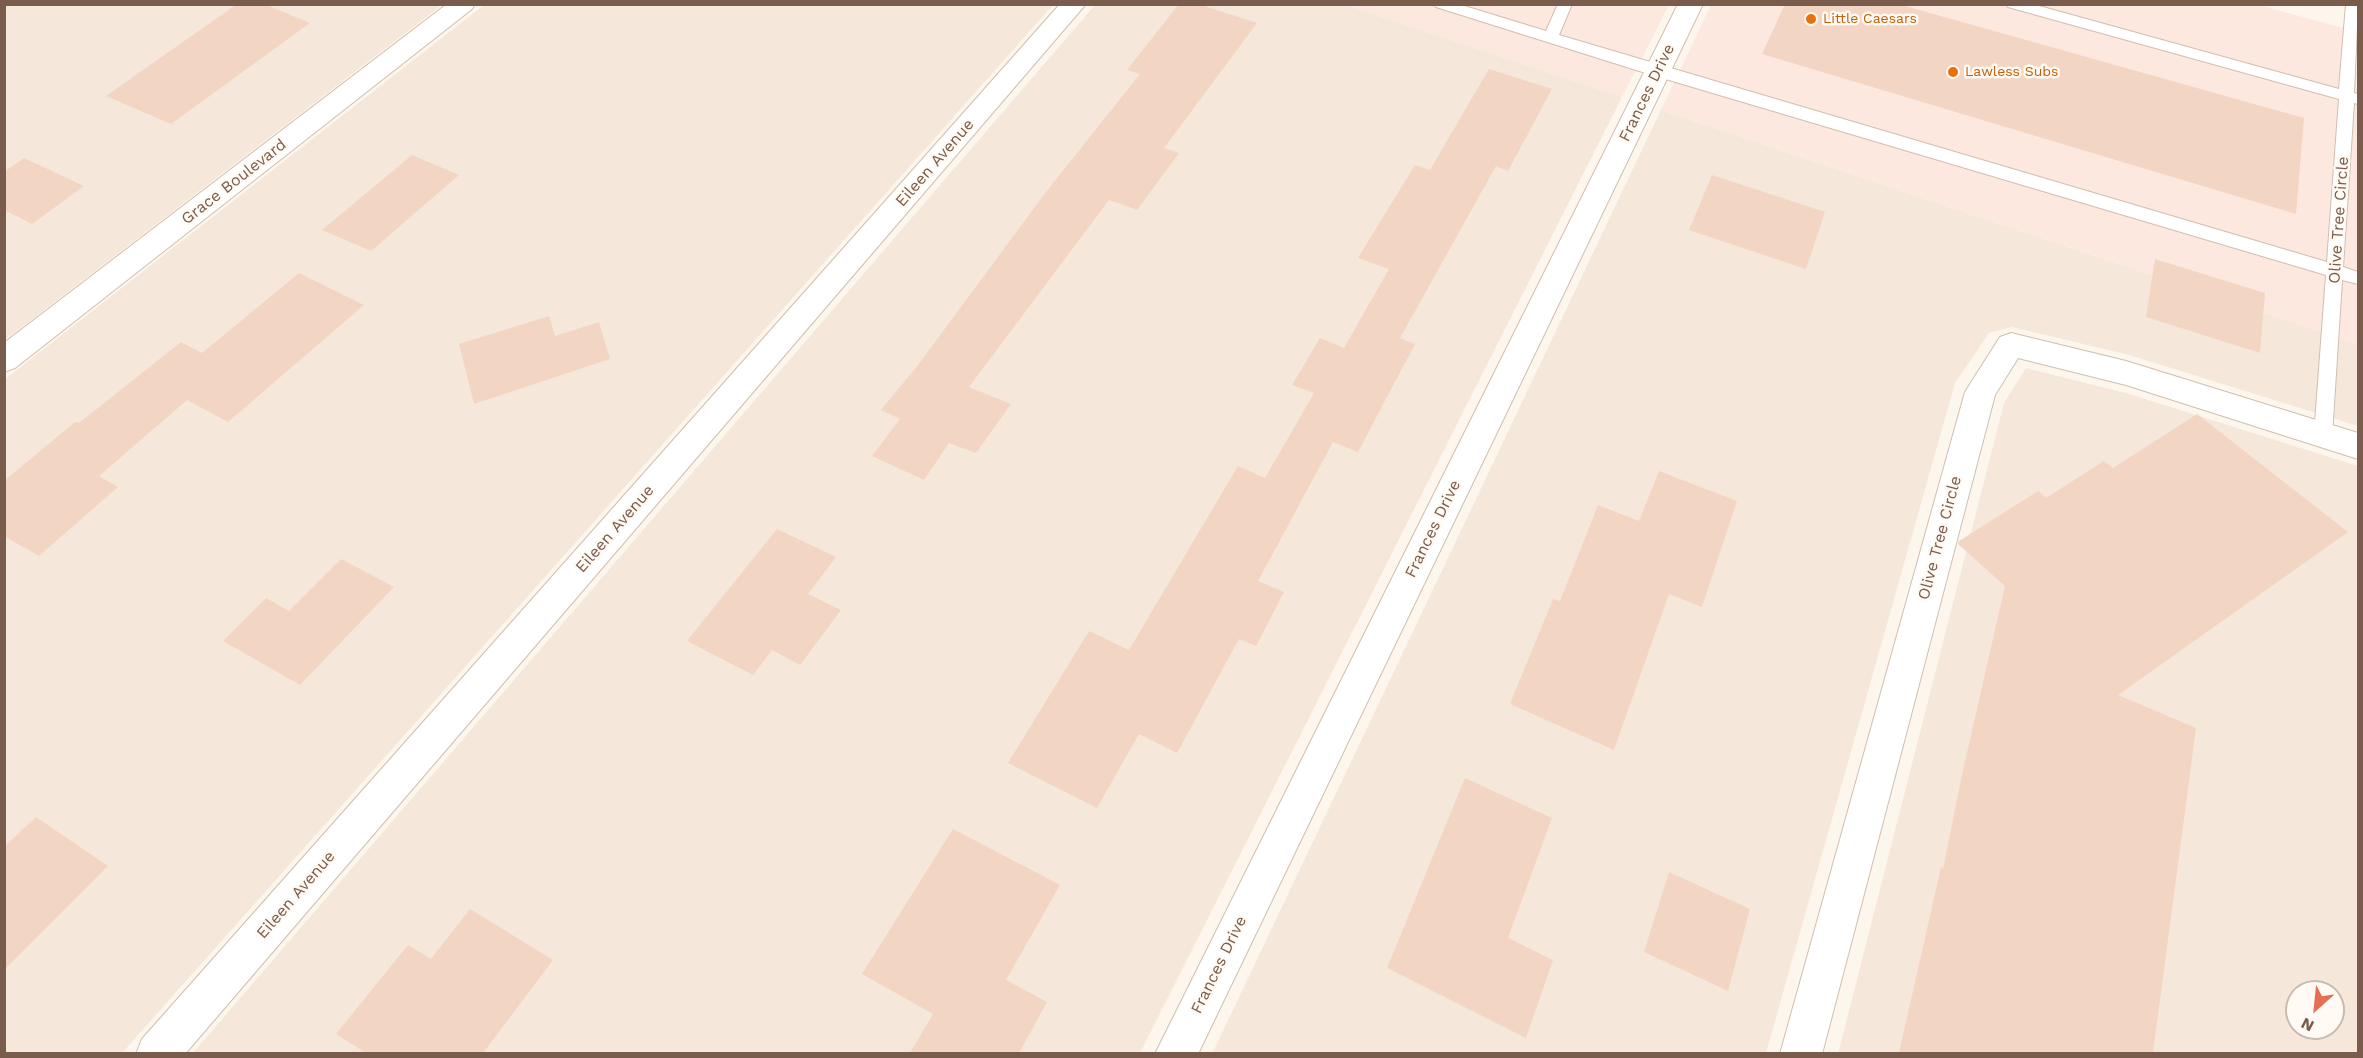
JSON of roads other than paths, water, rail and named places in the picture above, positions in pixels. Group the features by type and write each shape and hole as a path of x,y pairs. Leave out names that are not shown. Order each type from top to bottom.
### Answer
{"street":[{"name":"Grace Boulevard","path":"4,360 463,4"},
{"name":"Eileen Avenue","path":"157,1053 1074,4"},
{"name":"Frances Drive","path":"1176,1053 1691,4"},
{"name":"Olive Tree Circle","path":"1801,1053 1980,392 2011,345 2126,373 2358,446"}],"lane":[{"path":"1441,4 1658,71 2358,278"},
{"path":"1488,19 1496,4"},
{"path":"1550,38 1565,4"},
{"path":"2013,4 2353,98"},
{"name":"Olive Tree Circle","path":"2324,436 2335,271 2353,98 2353,4"}],"place":[{"name":"Little Caesars","path":"1811,19"},
{"name":"Lawless Subs","path":"1953,72"}]}
